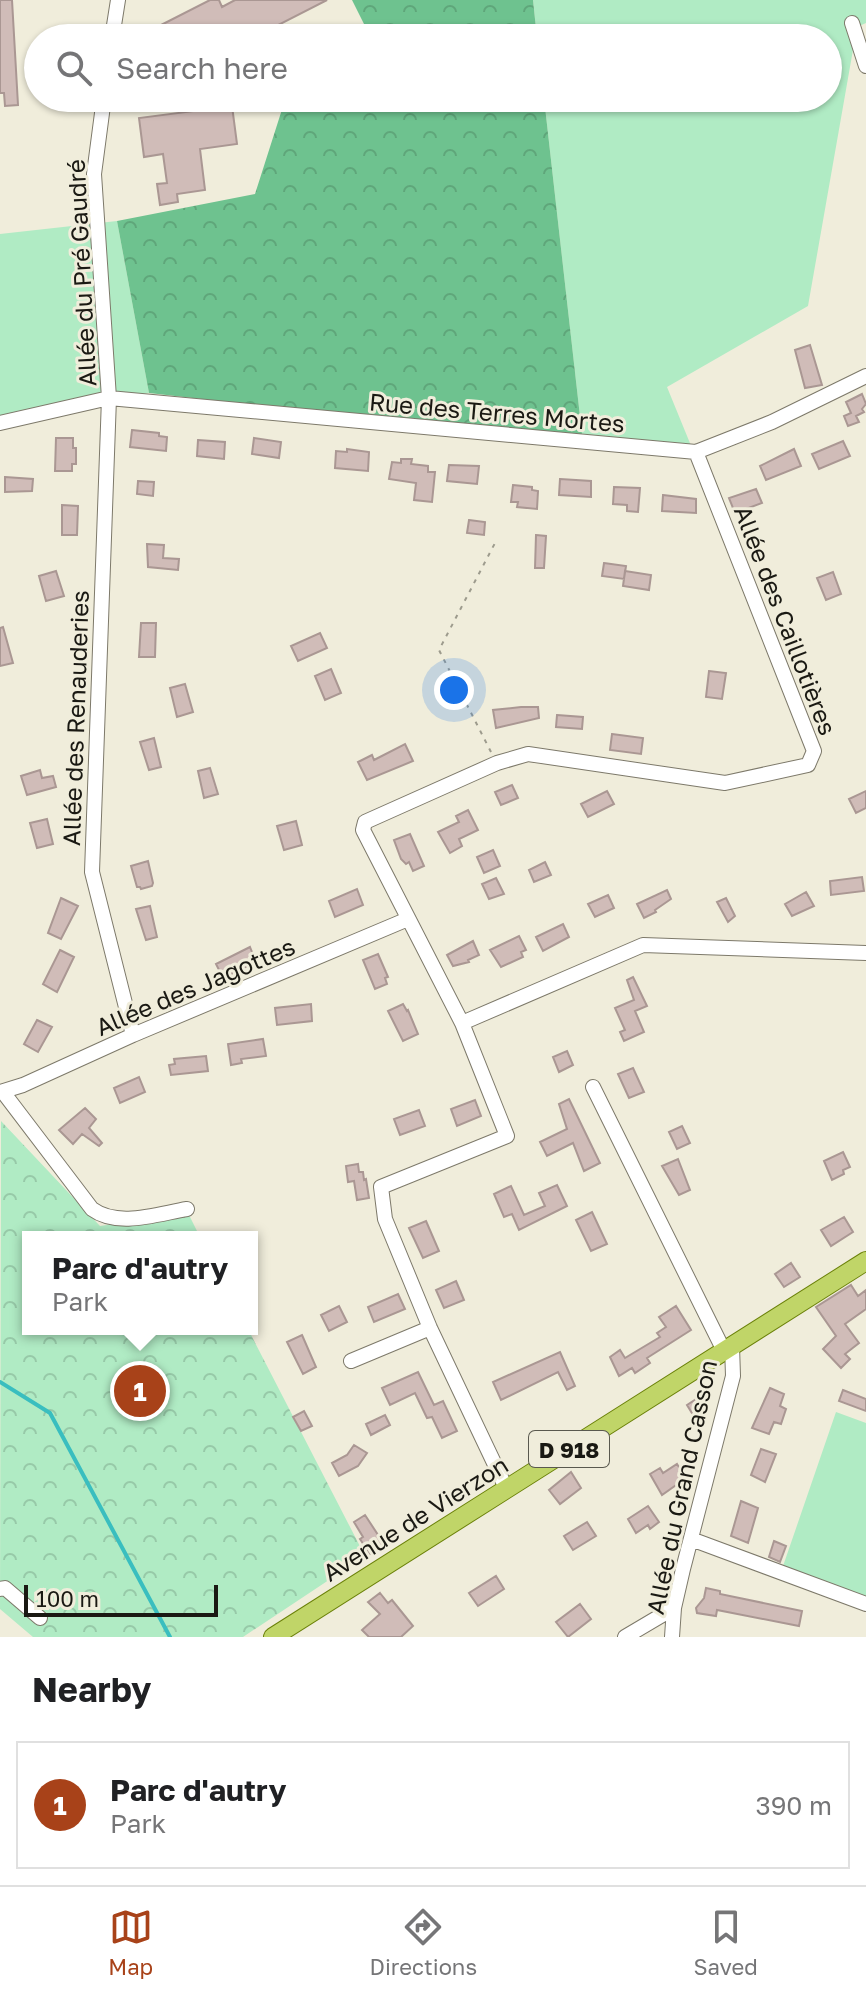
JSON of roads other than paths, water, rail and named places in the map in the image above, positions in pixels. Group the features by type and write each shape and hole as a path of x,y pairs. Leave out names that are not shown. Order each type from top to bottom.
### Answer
{"main road":[{"name":"Avenue de Vierzon","path":"273,1637 866,1261"}],"street":[{"path":"114,24 118,0"},
{"path":"852,23 866,66"},
{"name":"Allée du Pré Gaudré","path":"102,112 94,174 109,398"},
{"name":"Rue des Terres Mortes","path":"0,423 109,398 696,452 772,422 866,376"},
{"name":"Allée des Renauderies","path":"109,398 92,872 133,1035"},
{"name":"Allée des Caillotières","path":"408,919 363,830 365,822 497,763 528,754 725,783 808,765 814,751 696,452"},
{"path":"408,919 462,1023 507,1136 381,1187 385,1219 430,1328 506,1488"},
{"name":"Allée des Jagottes","path":"2,1092 408,919"},
{"path":"462,1023 643,945 866,953"},
{"path":"593,1087 728,1349"},
{"path":"2,1092 92,1209 109,1219 187,1209"},
{"path":"351,1361 430,1328"},
{"name":"Allée du Grand Casson","path":"672,1637 674,1608 733,1376 728,1349"},
{"path":"691,1539 866,1604"},
{"path":"0,1589 14,1593 40,1618"},
{"path":"625,1637 674,1608"}],"waterway":[{"path":"0,1382 50,1413 170,1637"}],"place":[{"name":"Parc d'autry","path":"140,1391"}]}
